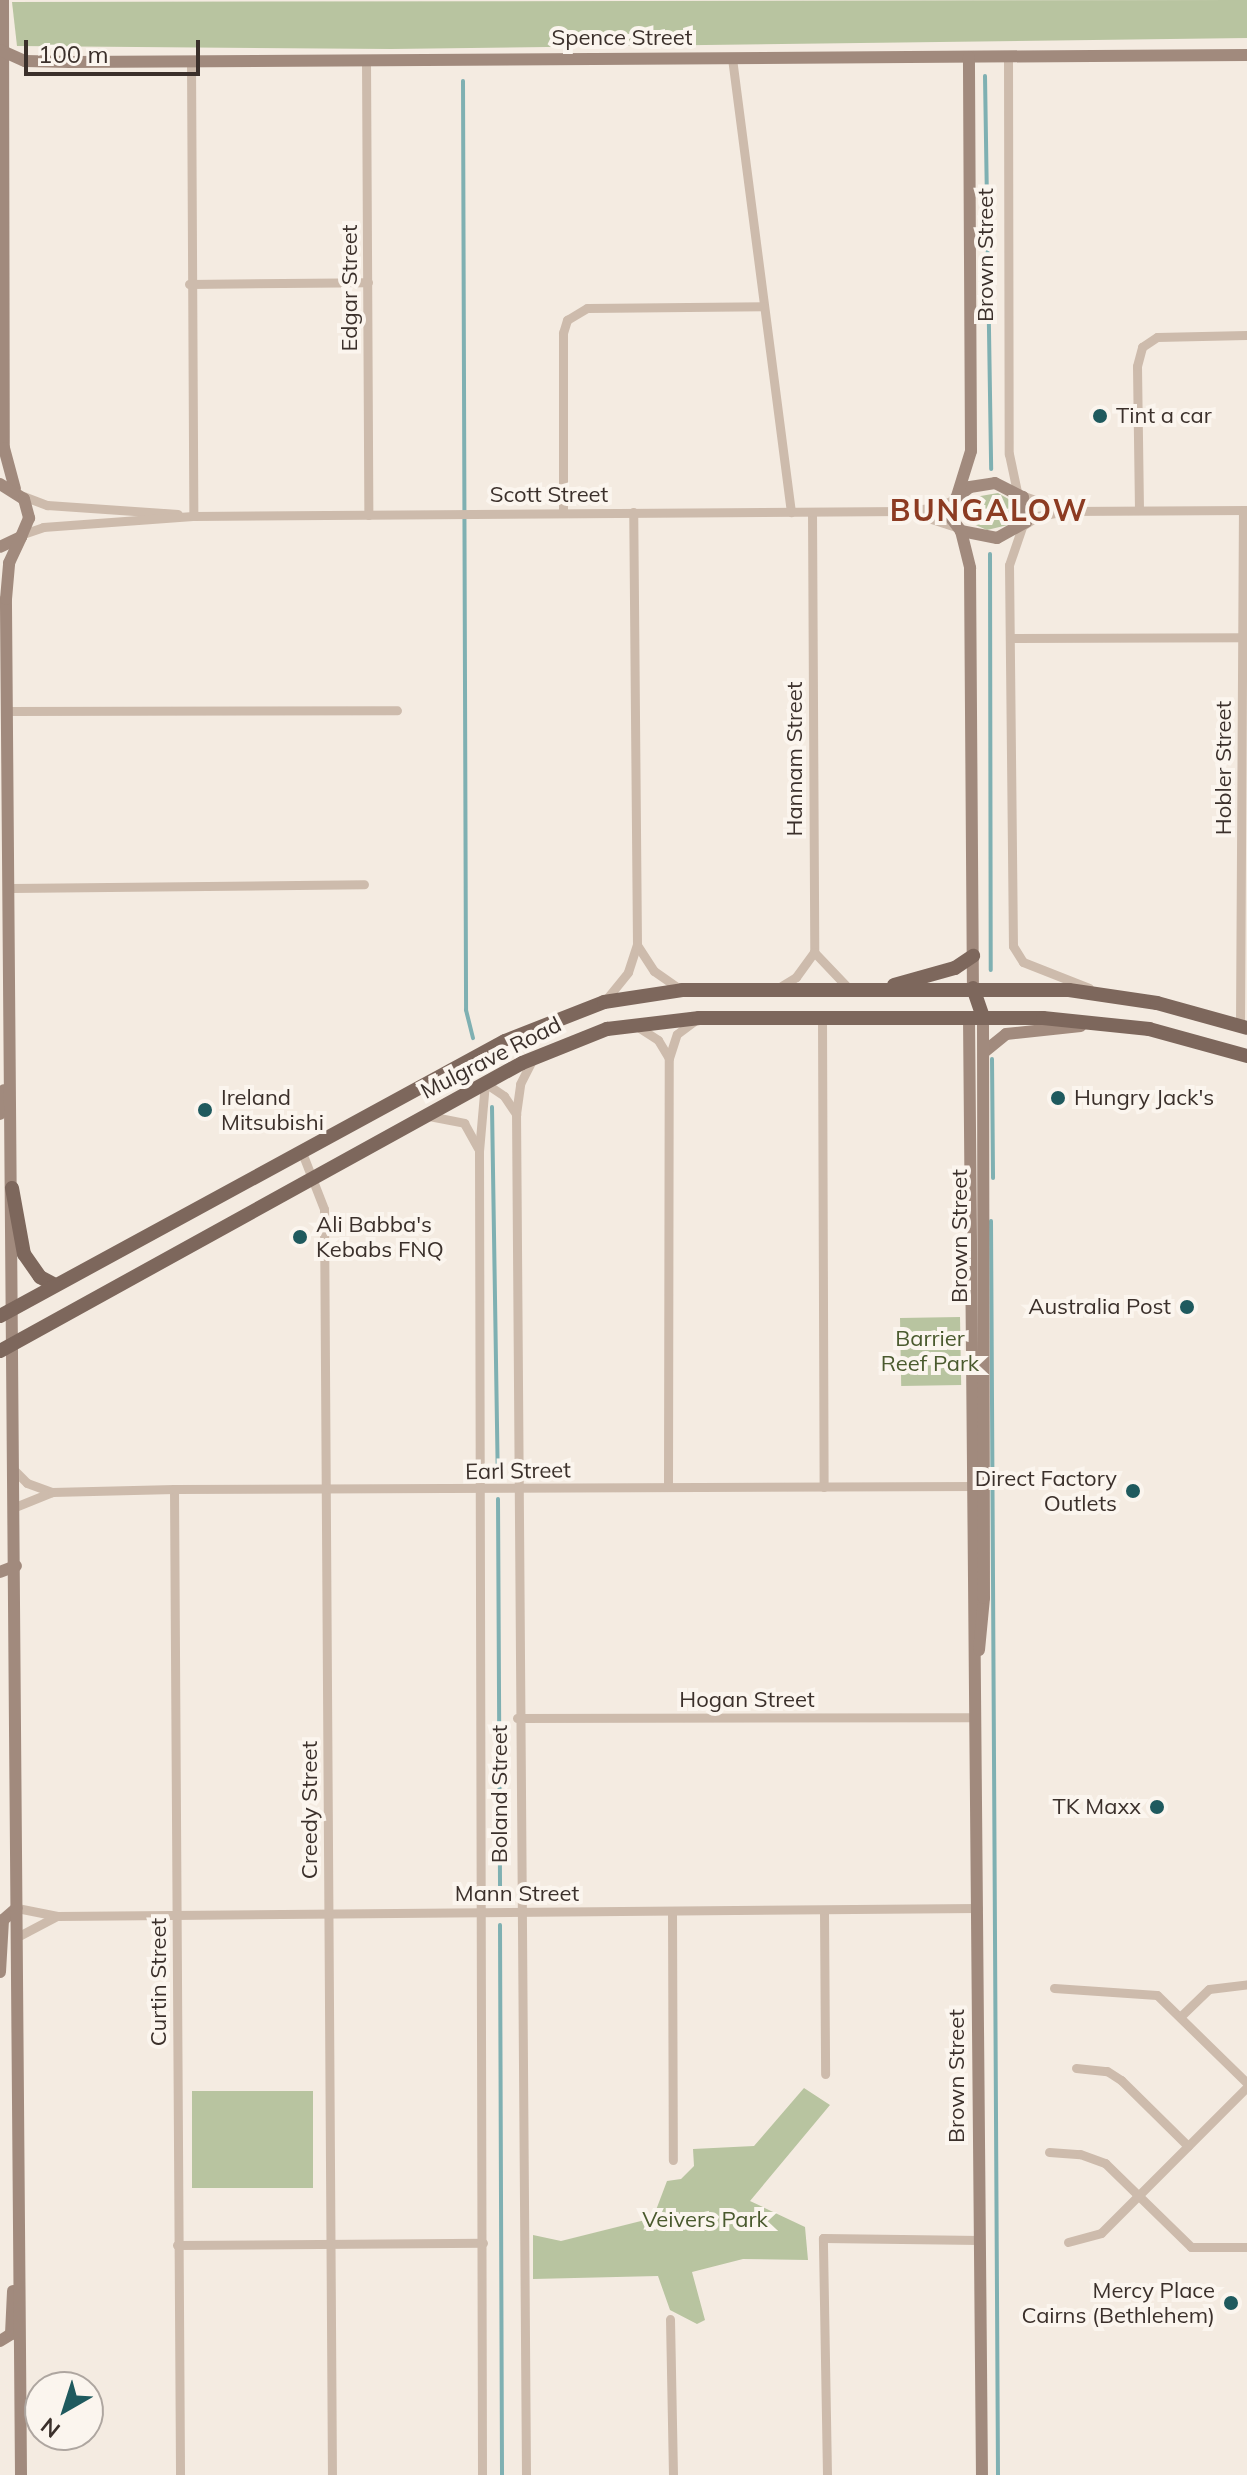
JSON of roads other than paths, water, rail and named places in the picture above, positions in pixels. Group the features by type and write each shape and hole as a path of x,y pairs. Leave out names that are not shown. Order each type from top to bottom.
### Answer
{"main road":[{"path":"874,990 955,968 973,956"},
{"name":"Mulgrave Road","path":"4,1313 505,1041 604,1002 682,990 973,988 1101,993 1244,1027"},
{"name":"Brown Street","path":"973,988 976,1017"},
{"name":"Mulgrave Road","path":"4,1349 535,1056 633,1024 699,1018 976,1017 1102,1022 1247,1056"},
{"path":"12,1188 24,1254 40,1277 55,1285"}],"street":[{"path":"3,0 4,448 29,518 7,581 12,1188 4,1313 14,1470 16,1566 21,2475"},
{"name":"Spence Street","path":"2,51 32,61 1247,55"},
{"name":"Brown Street","path":"1008,56 1009,454 1019,493"},
{"name":"Brown Street","path":"969,57 971,451 976,473 989,483"},
{"path":"732,58 791,512"},
{"name":"Edgar Street","path":"366,60 368,515"},
{"path":"191,61 189,284 193,516"},
{"path":"189,284 368,282"},
{"path":"563,513 567,320 587,308 764,306"},
{"path":"1139,510 1137,366 1142,347 1157,337 1247,335"},
{"name":"Brown Street","path":"956,497 971,451"},
{"path":"1009,454 1003,476 956,497 951,514 960,530 990,539 1003,547 1009,565 1015,952 1025,963 1101,993"},
{"path":"989,483 1067,511"},
{"path":"0,484 18,492"},
{"name":"Scott Street","path":"18,492 38,504 193,516"},
{"path":"1009,565 1028,509 1019,493"},
{"name":"Scott Street","path":"22,535 43,527 193,516 905,511 934,508 956,497"},
{"path":"970,568 976,549 1038,516 1067,511 1245,510"},
{"name":"Hobler Street","path":"1244,1027 1245,510"},
{"name":"Scott Street","path":"905,511 960,530"},
{"path":"604,1002 628,972 637,945 633,512"},
{"name":"Hannam Street","path":"812,512 814,952"},
{"name":"Brown Street","path":"960,530 970,568 973,988"},
{"path":"0,547 22,535"},
{"path":"1010,638 1244,637"},
{"path":"9,711 397,710"},
{"path":"11,888 364,884"},
{"path":"637,945 654,971 682,990"},
{"path":"774,990 796,977 814,952 850,990"},
{"name":"Brown Street","path":"976,1017 984,1052 975,1677 982,2475"},
{"name":"Brown Street","path":"976,1017 978,1486"},
{"path":"668,1487 669,1058 677,1034 699,1018"},
{"path":"822,1018 824,1487"},
{"path":"984,1052 1006,1034 1102,1022"},
{"path":"633,1024 654,1036 669,1058"},
{"path":"0,1114 12,1036"},
{"name":"Boland Street","path":"526,2475 517,1718 516,1114 522,1078 535,1056"},
{"path":"485,1083 506,1098 516,1114"},
{"name":"Boland Street","path":"482,2475 479,1151 485,1083"},
{"path":"424,1116 464,1123 479,1151"},
{"name":"Creedy Street","path":"301,1150 324,1209 332,2475"},
{"name":"Earl Street","path":"14,1470 27,1483 52,1492"},
{"name":"Earl Street","path":"15,1507 52,1492 174,1489 978,1486"},
{"name":"Curtin Street","path":"174,1489 180,2475"},
{"path":"0,1572 16,1566"},
{"name":"Hogan Street","path":"517,1718 976,1717"},
{"path":"0,1972 3,1920 17,1908"},
{"name":"Mann Street","path":"17,1908 57,1916 329,1912 824,1912 978,1908"},
{"path":"672,1912 673,2160"},
{"path":"824,1912 825,2074"},
{"name":"Mann Street","path":"17,1937 39,1921 57,1916"},
{"path":"1182,2015 1209,1989 1247,1984"},
{"path":"1054,1988 1142,1990 1182,2015 1247,2085 1101,2233 1068,2242"},
{"path":"1076,2068 1114,2075 1188,2146"},
{"path":"1049,2152 1080,2154 1105,2163 1191,2247 1247,2247"},
{"path":"827,2475 823,2238 980,2240"},
{"path":"177,2245 483,2243"},
{"path":"0,2341 11,2334 20,2265"},
{"path":"670,2319 673,2475"}],"waterway":[{"path":"985,76 991,469"},
{"path":"463,81 466,1010 473,1038"},
{"path":"990,554 991,970"},
{"path":"992,1059 993,1178"},
{"path":"492,1107 498,1473"},
{"path":"991,1221 998,2475"},
{"path":"498,1499 500,1901"},
{"path":"500,1925 502,2475"}],"place":[{"name":"Tint a car","path":"1100,416"},
{"name":"Hungry Jack's","path":"1058,1098"},
{"name":"Ireland Mitsubishi","path":"205,1110"},
{"name":"Ali Babba's Kebabs FNQ","path":"300,1237"},
{"name":"Australia Post","path":"1187,1307"},
{"name":"Direct Factory Outlets","path":"1133,1491"},
{"name":"TK Maxx","path":"1157,1807"},
{"name":"Mercy Place Cairns (Bethlehem)","path":"1231,2303"}],"district":[{"name":"BUNGALOW","path":"989,510"}],"park label":[{"name":"Barrier Reef Park","path":"930,1350"},
{"name":"Veivers Park","path":"705,2220"}]}
